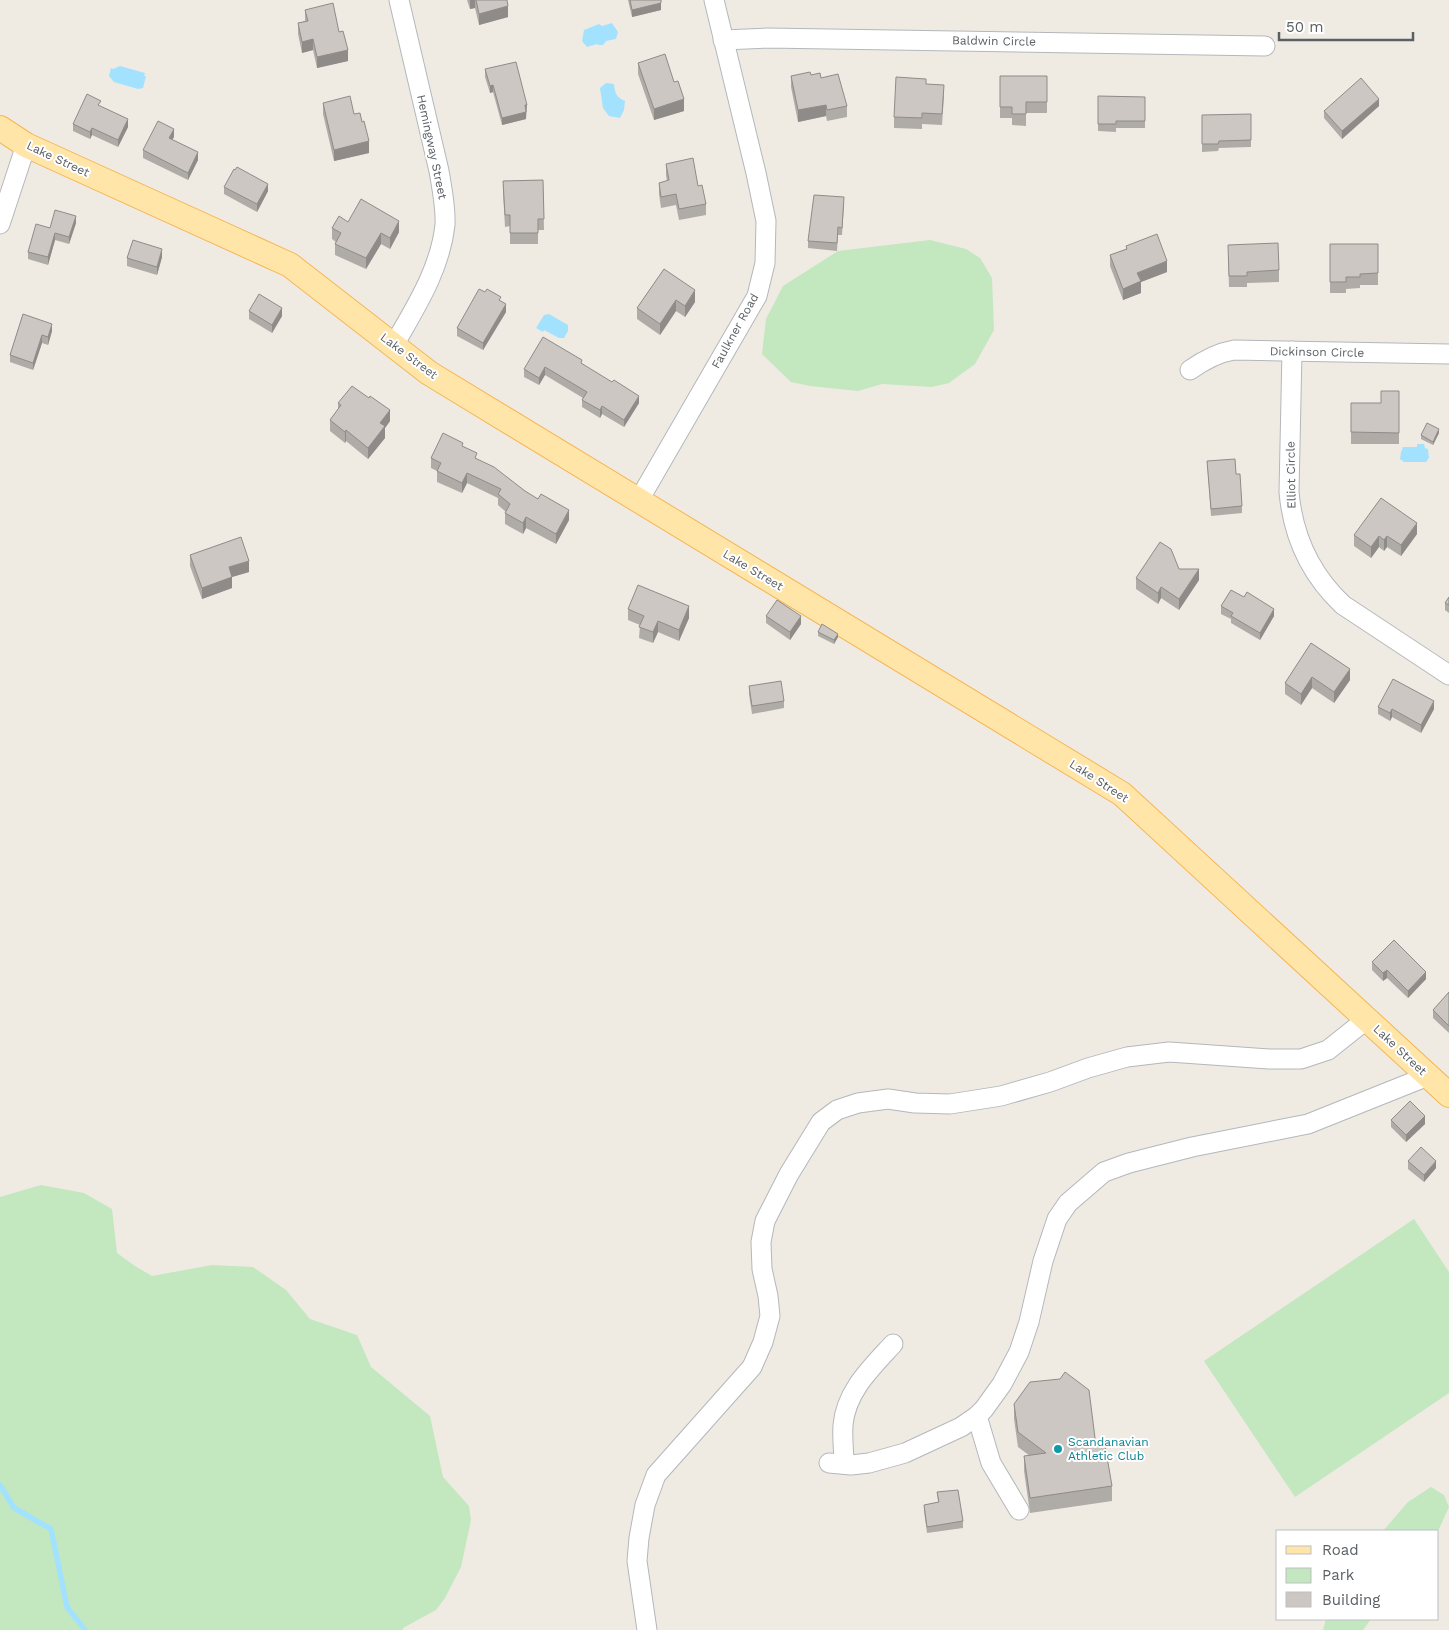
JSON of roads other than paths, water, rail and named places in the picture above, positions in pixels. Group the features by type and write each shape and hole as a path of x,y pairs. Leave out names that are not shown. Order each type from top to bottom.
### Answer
{"main road":[{"name":"Lake Street","path":"0,128 26,145 290,265 429,372 1122,794 1449,1095"}],"street":[{"name":"Hemingway Street","path":"394,345 432,276 445,225 444,199 439,171 399,0"},
{"name":"Faulkner Road","path":"639,500 757,296 765,263 766,221 714,0"},
{"name":"Baldwin Circle","path":"723,40 767,38 1266,46"},
{"path":"0,224 26,145"},
{"name":"Dickinson Circle","path":"1190,370 1205,359 1234,350 1449,354"},
{"name":"Elliot Circle","path":"1292,352 1289,492 1295,528 1308,562 1330,593 1343,605 1449,675"},
{"path":"647,1630 637,1561 645,1504 656,1475 752,1367 770,1316 762,1269 761,1242 765,1221 789,1174 821,1122 836,1110 858,1103 888,1099 915,1103 950,1104 1001,1096 1127,1057 1168,1052 1269,1059 1301,1059 1328,1050 1367,1019"},
{"path":"893,1344 859,1382 848,1406 836,1464 869,1464 905,1453 942,1437 977,1416 1002,1384 1018,1352 1029,1322 1043,1261 1057,1219 1068,1203 1096,1178 1112,1168 1192,1147 1308,1124 1428,1076"},
{"path":"977,1416 990,1463 1019,1510"}],"water":[{"path":"612,23 618,32 616,39 606,41 603,45 597,44 587,47 582,41 584,30 599,24 602,26"},
{"path":"120,66 145,73 143,88 138,89 114,82 109,76 111,68"},
{"path":"606,83 614,84 616,94 625,101 624,110 620,118 609,116 603,108 600,88"},
{"path":"549,314 568,325 568,331 564,338 559,338 536,328 544,315"},
{"path":"1417,444 1424,444 1425,448 1428,449 1429,458 1426,462 1404,462 1400,459 1403,447 1417,447"}],"waterway":[{"path":"0,1485 14,1508 51,1529 67,1607 85,1630"}],"place":[{"name":"Scandanavian Athletic Club","path":"1058,1449"}]}
